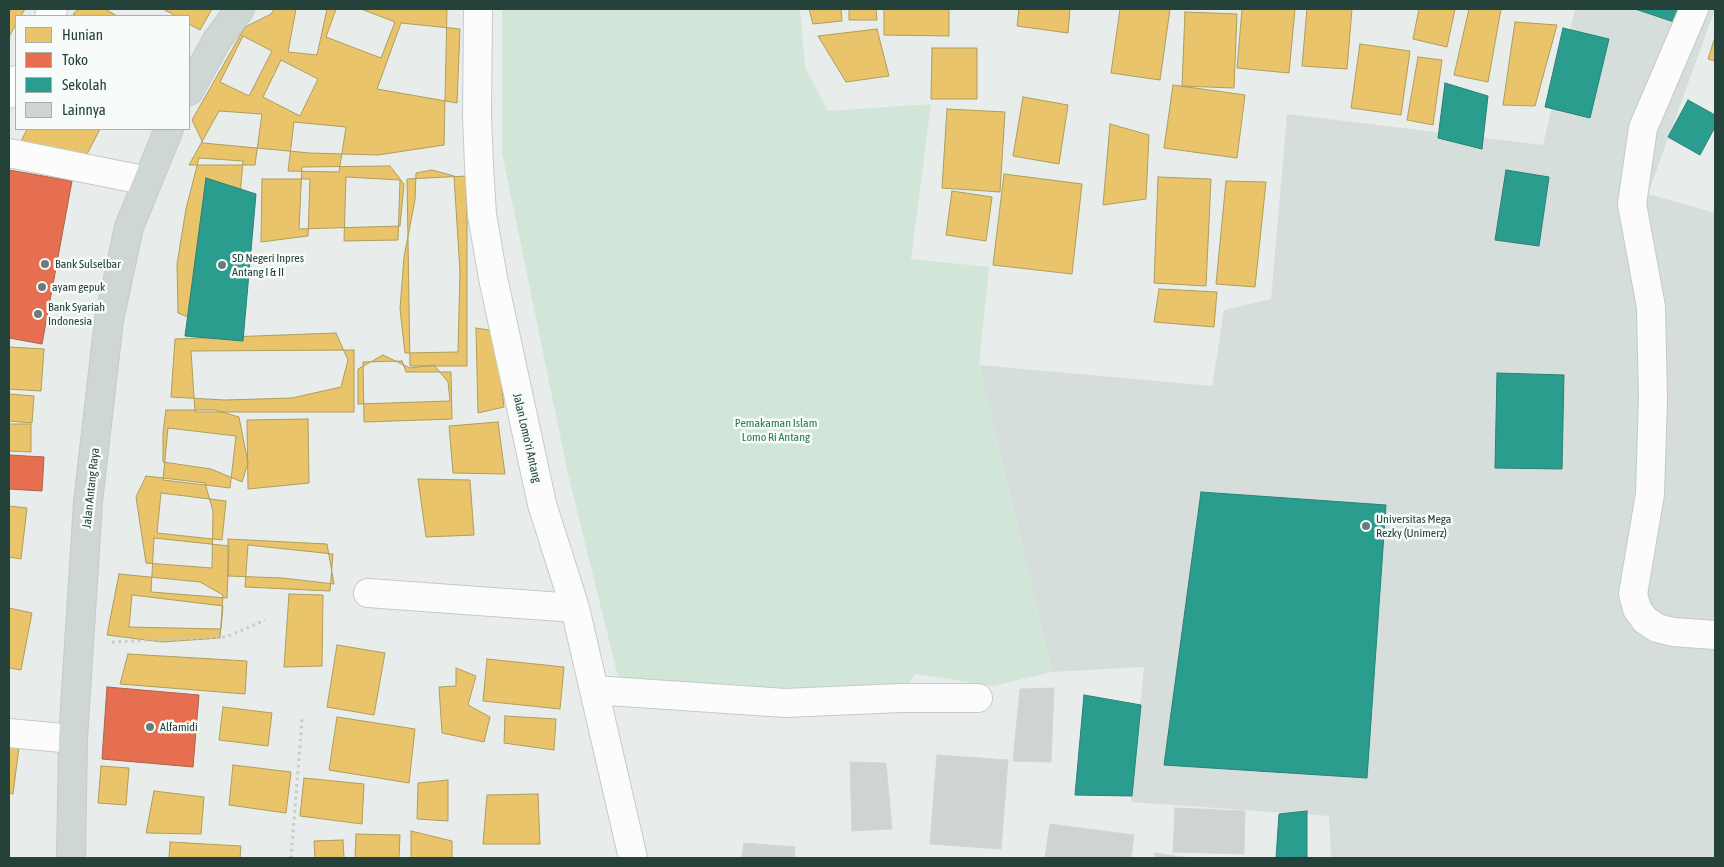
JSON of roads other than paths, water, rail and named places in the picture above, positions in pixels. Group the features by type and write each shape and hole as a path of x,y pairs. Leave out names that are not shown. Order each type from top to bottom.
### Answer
{"main road":[{"path":"190,89 217,40 240,9"},
{"name":"Jalan Antang Raya","path":"71,858 73,740 88,502 109,320 129,227 169,130"}],"street":[{"name":"Jalan Lomo'ri Antang","path":"478,9 477,116 482,214 499,307 542,504 575,608 633,858"},
{"path":"1694,9 1643,128 1632,204 1651,307 1653,398 1650,494 1633,594 1638,609 1645,620 1657,628 1673,632 1715,635"},
{"path":"9,94 15,82"},
{"path":"9,153 148,181"},
{"path":"368,593 575,608"},
{"path":"594,690 785,703 901,698 978,698"},
{"path":"9,733 73,740"}],"place":[{"name":"Bank Sulselbar","path":"45,264"},
{"name":"SD Negeri Inpres Antang I & II","path":"222,265"},
{"name":"ayam gepuk","path":"42,287"},
{"name":"Bank Syariah Indonesia","path":"38,314"},
{"name":"Universitas Mega Rezky (Unimerz)","path":"1366,526"},
{"name":"Alfamidi","path":"150,727"}],"park label":[{"name":"Pemakaman Islam Lomo Ri Antang","path":"776,430"}]}
